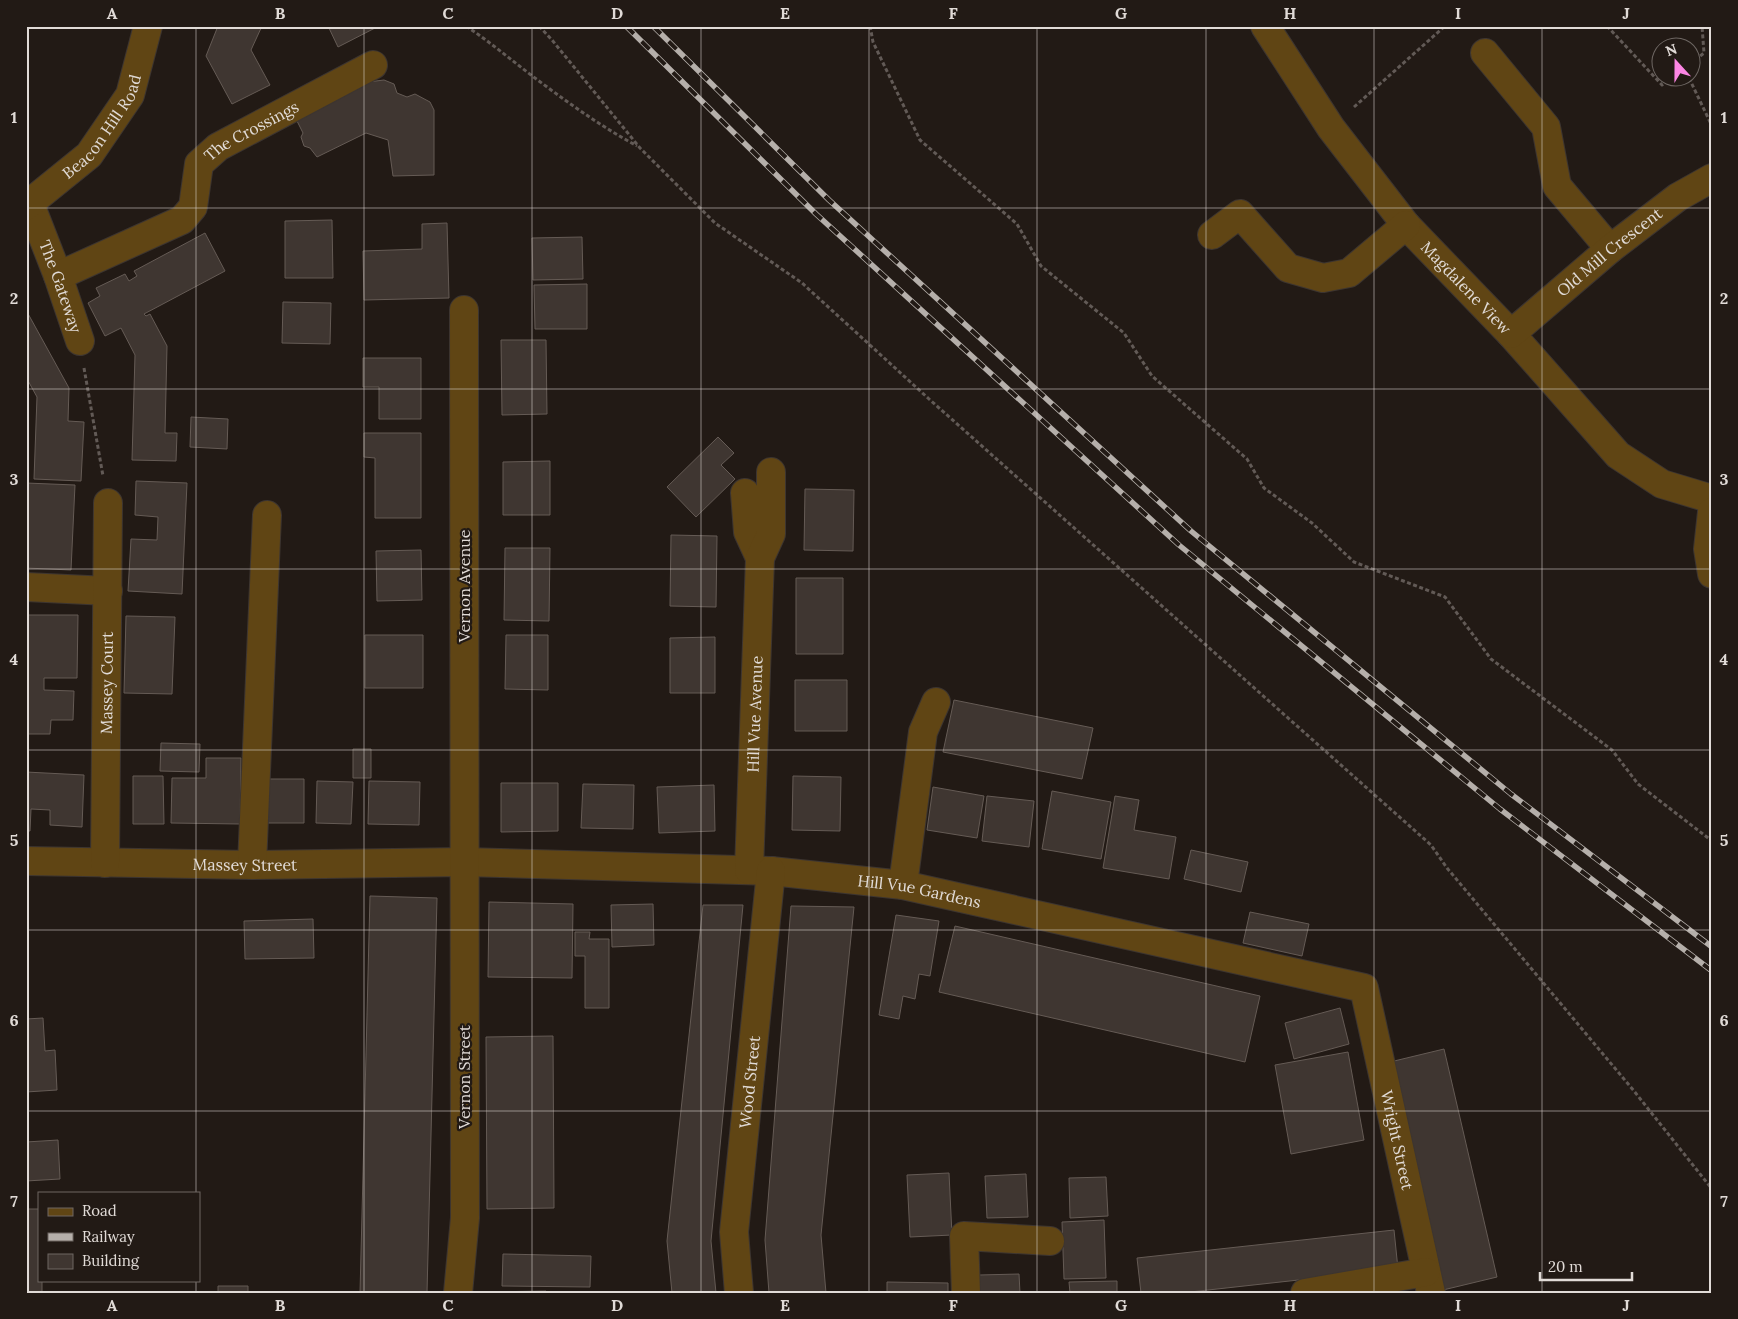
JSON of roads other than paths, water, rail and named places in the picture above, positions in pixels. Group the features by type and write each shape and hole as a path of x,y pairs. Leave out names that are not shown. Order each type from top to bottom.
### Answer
{"street":[{"name":"Beacon Hill Road","path":"28,205 89,155 130,95 148,26"},
{"name":"Magdalene View","path":"1264,26 1331,128 1406,225 1511,334 1618,455 1662,484 1712,499"},
{"path":"1485,53 1546,127 1557,186 1610,249"},
{"name":"The Crossings","path":"58,276 182,220 193,207 199,164 218,147 373,65"},
{"name":"Old Mill Crescent","path":"1511,334 1610,249 1678,197 1712,178"},
{"name":"The Gateway","path":"28,205 58,276 80,341"},
{"path":"1212,235 1240,214 1288,268 1323,278 1349,273 1406,225"},
{"name":"Vernon Avenue","path":"464,310 464,862"},
{"path":"760,558 771,534 771,472"},
{"path":"745,493 748,532 760,558"},
{"name":"Massey Court","path":"104,863 108,503"},
{"path":"1712,512 1708,549 1712,574"},
{"path":"252,865 267,515"},
{"name":"Hill Vue Avenue","path":"760,558 760,870"},
{"path":"26,587 108,591"},
{"path":"903,885 922,732 936,702"},
{"name":"Massey Street","path":"26,861 252,865 464,862"},
{"name":"Hill Vue Gardens","path":"464,862 760,870 903,885 1364,988"},
{"name":"Vernon Street","path":"458,1293 465,1218 464,862"},
{"name":"Wood Street","path":"739,1293 734,1232 760,870"},
{"name":"Wright Street","path":"1364,988 1428,1283"},
{"path":"966,1293 964,1236 1050,1241"},
{"path":"1305,1293 1428,1283"}],"railway":[{"path":"626,26 816,214 1179,545 1500,809 1712,971"},
{"path":"653,26 829,200 1191,531 1511,794 1712,947"}]}
